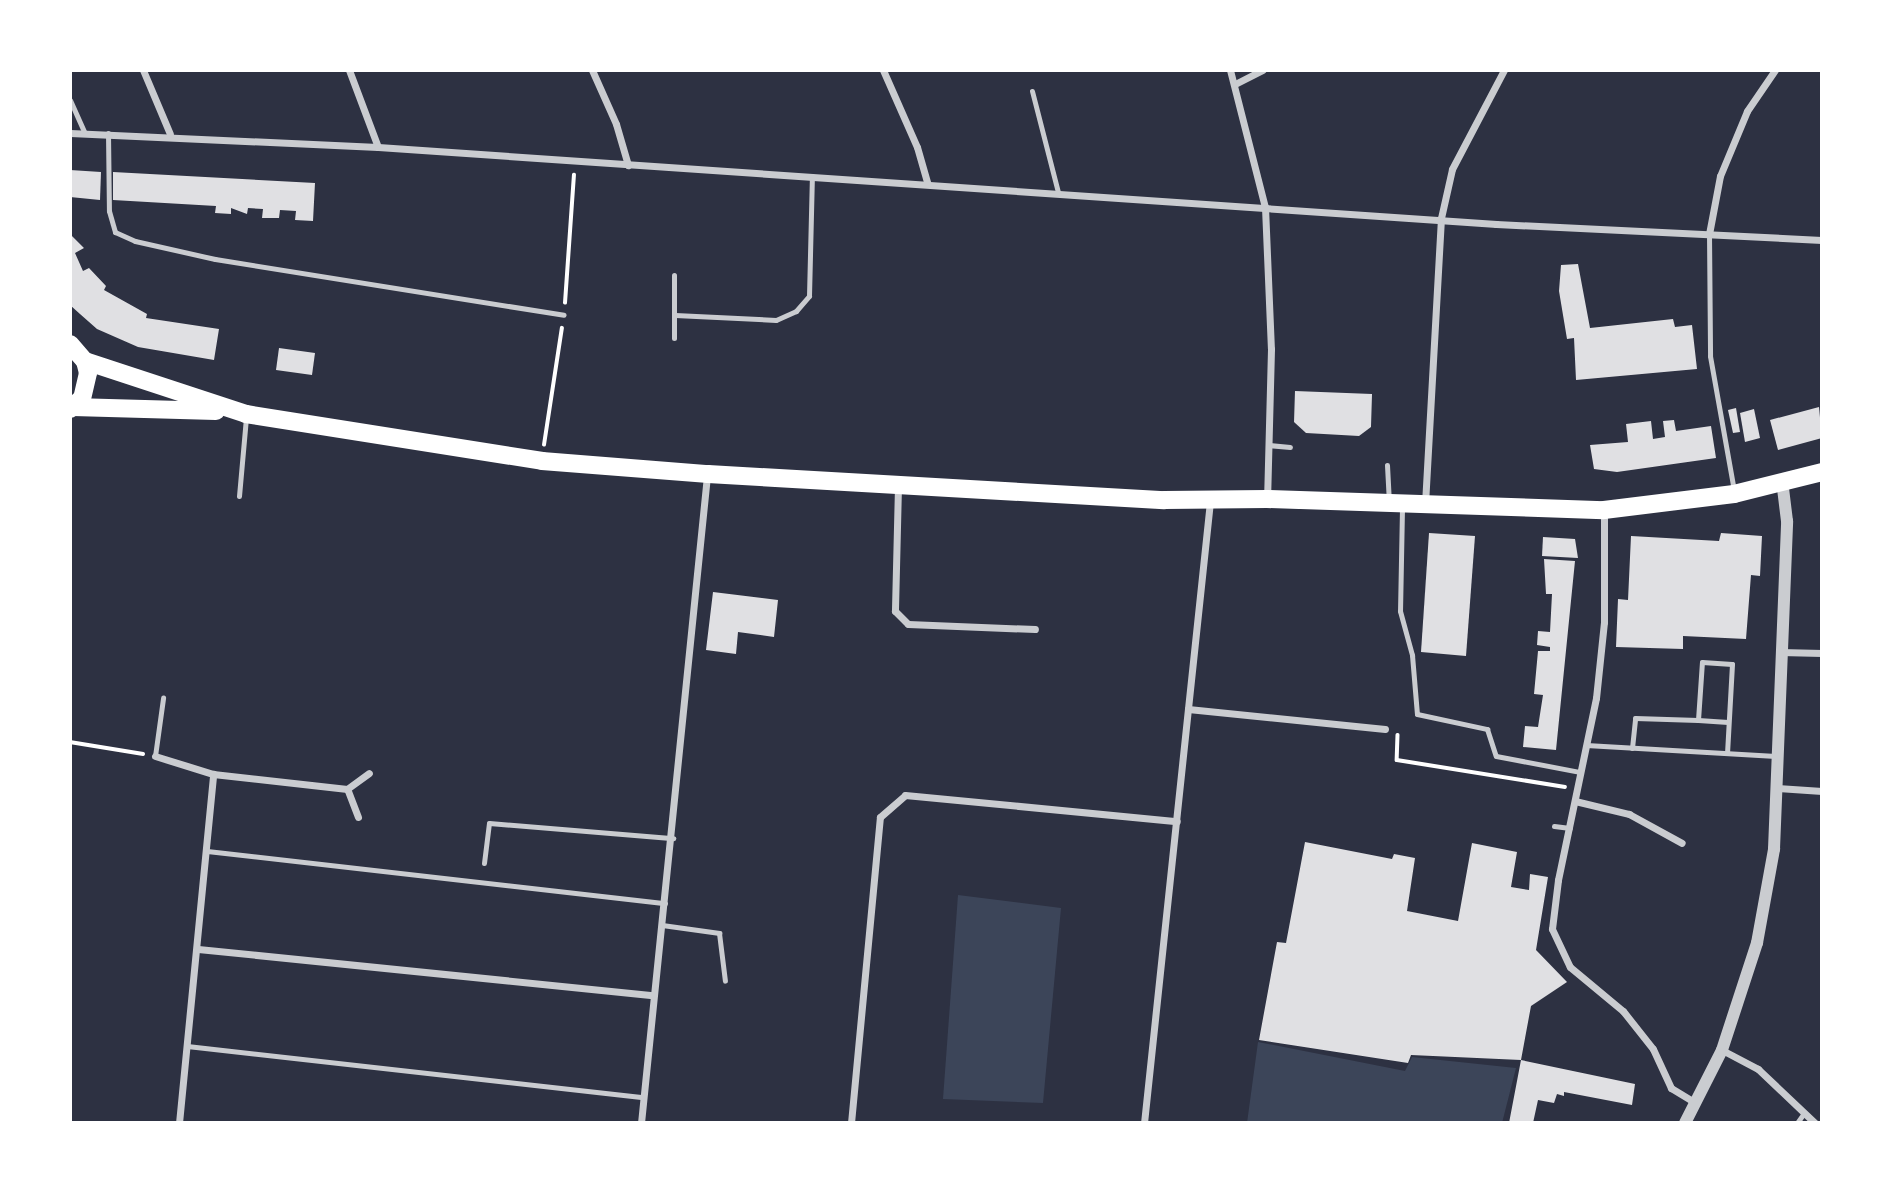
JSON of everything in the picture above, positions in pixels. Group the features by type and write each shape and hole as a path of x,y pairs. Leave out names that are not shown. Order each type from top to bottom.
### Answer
{"highway":[{"path":"70,344 85,361 240,413"},
{"path":"71,408 87,386 85,361"},
{"path":"71,408 240,413 542,461 708,474 1210,500 1267,499 1604,510 1734,494 1822,471"}],"street":[{"path":"143,70 170,134"},
{"path":"349,70 378,147"},
{"path":"592,70 616,124 628,165"},
{"path":"883,70 917,147 927,183"},
{"path":"1230,70 1265,207 1271,349 1267,499"},
{"path":"1235,84 1263,70"},
{"path":"1425,505 1441,218 1452,169 1504,70"},
{"path":"1709,234 1720,176 1747,111 1775,70"},
{"path":"70,133 170,134 1441,218 1496,225 1822,240"},
{"path":"640,1123 673,838 708,474"},
{"path":"1685,1123 1693,1101 1722,1050 1757,943 1774,849 1779,652 1787,521 1782,483"},
{"path":"898,485 895,611 908,624 1035,629"},
{"path":"1144,1123 1210,500"},
{"path":"1604,510 1604,622 1586,745 1552,929 1561,954 1597,993 1623,1011 1653,1049 1671,1088 1693,1101"},
{"path":"1779,652 1822,653"},
{"path":"1188,709 1385,729"},
{"path":"155,756 213,774 347,789 369,773"},
{"path":"179,1123 213,774"},
{"path":"1776,788 1822,791"},
{"path":"347,789 358,817"},
{"path":"851,1123 880,817 905,795 1177,821"},
{"path":"1575,802 1629,814 1682,843"},
{"path":"198,949 653,995"},
{"path":"1722,1050 1758,1069 1815,1123"}],"lane":[{"path":"1032,91 1058,192"},
{"path":"70,100 85,133"},
{"path":"108,133 109,211 115,232 135,241 215,259 564,315"},
{"path":"676,315 776,320 796,311 809,296 812,176"},
{"path":"1709,234 1710,356 1734,494"},
{"path":"674,275 674,338"},
{"path":"239,495 240,413"},
{"path":"1268,445 1290,447"},
{"path":"1387,466 1396,504 1400,611 1412,655 1417,714 1487,729 1496,756 1580,772"},
{"path":"1698,720 1702,662 1732,664 1727,753"},
{"path":"155,756 163,698"},
{"path":"1633,748 1635,718 1728,722"},
{"path":"1586,745 1776,756"},
{"path":"484,863 489,823 673,838"},
{"path":"1554,826 1570,828"},
{"path":"206,851 665,903"},
{"path":"662,925 719,933 725,981"},
{"path":"187,1046 643,1097"},
{"path":"1797,1123 1804,1113"}],"path":[{"path":"1385,729 1398,730 1397,760 1577,789"},
{"path":"70,742 155,756"}],"shaded area":[{"path":"958,895 1061,908 1043,1103 943,1099"},
{"path":"1258,1042 1405,1071 1412,1057 1516,1068 1502,1123 1247,1123"}],"building":[{"path":"70,170 101,172 100,200 70,197"},
{"path":"113,172 315,183 313,221 295,220 296,211 280,210 279,218 262,218 263,209 248,208 247,214 231,208 231,214 215,213 216,206 113,200"},
{"path":"70,234 84,248 75,253 83,271 89,268 106,286 104,290 147,314 146,318 219,329 214,360 138,347 97,329 70,305"},
{"path":"1578,264 1590,328 1673,319 1675,327 1692,325 1697,369 1576,380 1574,338 1567,339 1559,291 1561,265"},
{"path":"279,348 315,353 312,375 276,370"},
{"path":"1295,391 1372,394 1371,427 1359,436 1306,433 1294,422"},
{"path":"1819,407 1822,438 1778,450 1770,420"},
{"path":"1736,408 1740,432 1733,433 1728,410"},
{"path":"1754,409 1760,438 1745,442 1740,413"},
{"path":"1674,420 1676,431 1711,426 1716,458 1617,472 1594,469 1590,445 1628,442 1626,424 1651,421 1653,439 1665,437 1663,421"},
{"path":"1429,533 1475,536 1466,656 1421,652"},
{"path":"1721,533 1762,536 1760,576 1751,575 1746,639 1683,636 1683,649 1616,647 1618,599 1628,600 1631,536 1719,541"},
{"path":"1543,537 1575,539 1578,558 1542,556"},
{"path":"1544,559 1575,561 1556,750 1523,747 1525,726 1538,727 1543,695 1534,694 1538,651 1550,651 1550,647 1537,645 1538,631 1550,632 1552,594 1546,594"},
{"path":"713,592 778,600 774,637 738,632 736,654 706,650"},
{"path":"1305,842 1392,859 1394,854 1415,858 1407,911 1458,921 1472,843 1517,852 1511,887 1529,890 1530,874 1548,877 1536,950 1567,982 1531,1006 1521,1060 1411,1055 1408,1063 1259,1040 1277,942 1286,943"},
{"path":"1521,1060 1635,1084 1632,1105 1564,1092 1564,1096 1557,1094 1554,1103 1538,1100 1533,1123 1509,1123"}]}
